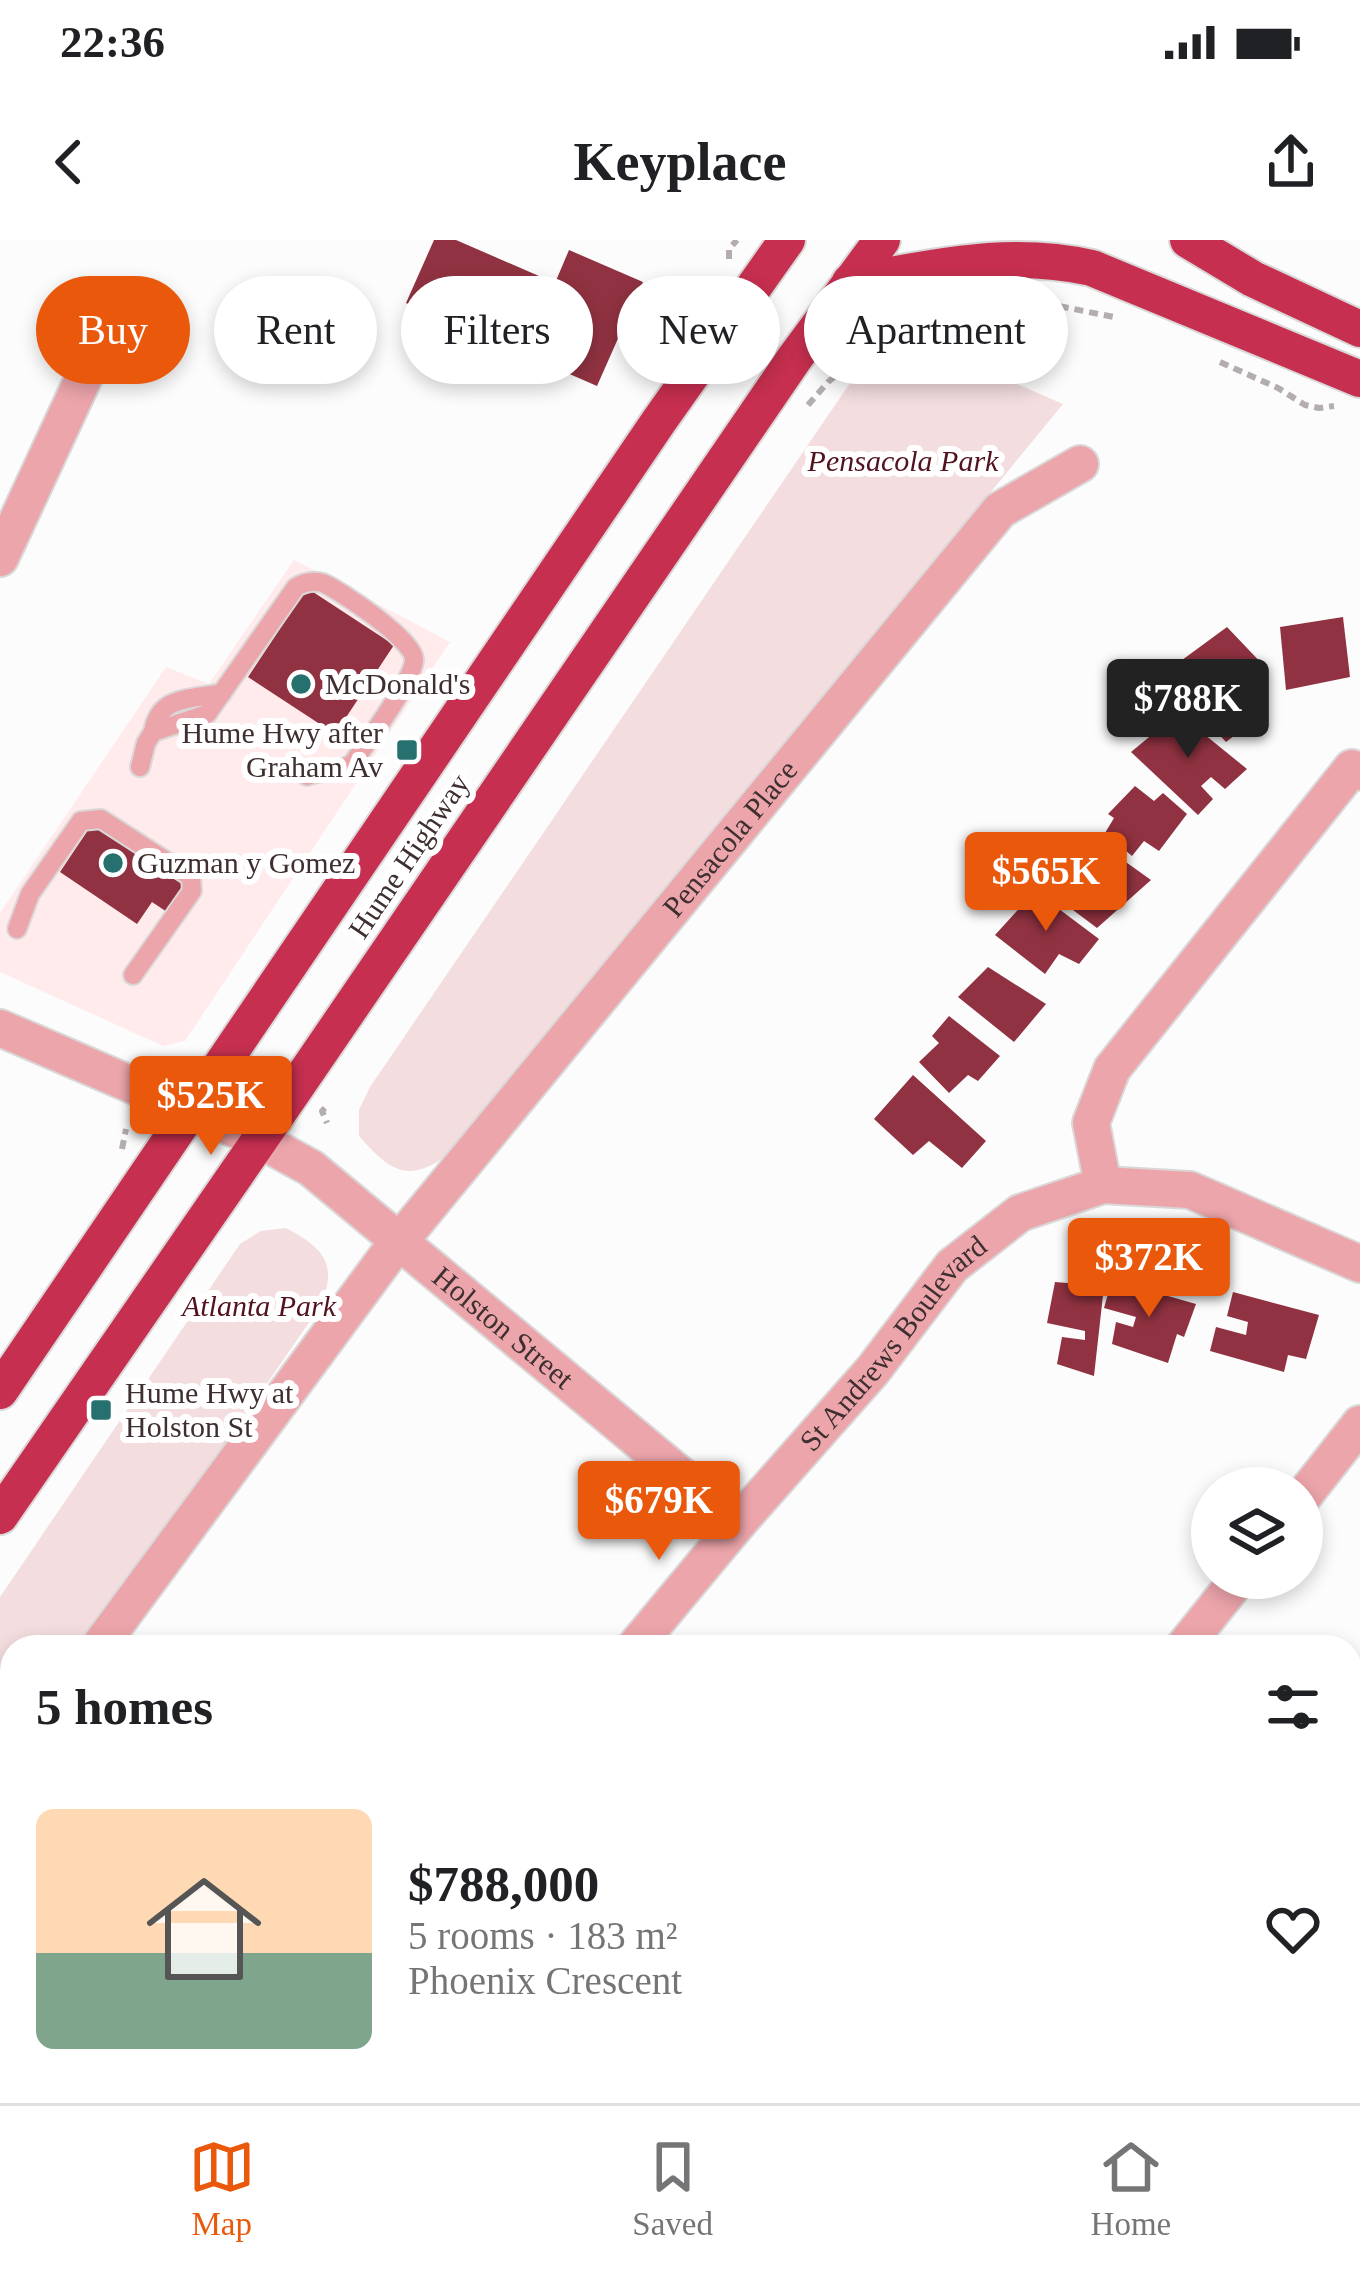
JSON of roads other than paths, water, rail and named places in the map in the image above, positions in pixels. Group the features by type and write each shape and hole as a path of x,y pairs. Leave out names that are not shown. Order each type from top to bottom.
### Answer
{"highway":[{"name":"Hume Highway","path":"0,1391 787,240"},
{"name":"Hume Highway","path":"855,276 883,240"},
{"path":"1188,240 1252,279 1360,329"},
{"path":"886,276 988,259 1056,260 1092,268 1354,394"},
{"name":"Hume Highway","path":"0,1516 804,345"}],"street":[{"path":"0,558 81,384"},
{"name":"Pensacola Place","path":"108,1635 401,1240 1000,510 1080,464"},
{"path":"1103,1185 1091,1123 1112,1069 1352,768 1360,772"},
{"name":"Holston Street","path":"0,1028 260,1141 311,1168 738,1523"},
{"name":"St Andrews Boulevard","path":"645,1635 860,1385 952,1266 1020,1213 1103,1185 1190,1190 1360,1264"},
{"path":"1323,1471 1360,1424"},
{"path":"1194,1635 1222,1599"}],"lane":[{"path":"140,767 153,732 207,714 296,587 320,582 399,633 413,650 415,664 353,763 341,771 307,776"},
{"path":"16,928 30,895 81,821 101,819 191,877 192,891 133,975"}],"place":[{"name":"McDonald's","path":"301,684"},
{"name":"Hume Hwy after Graham Av","path":"407,750"},
{"name":"Guzman y Gomez","path":"113,863"},
{"name":"Hume Hwy at Holston St","path":"101,1410"}],"park label":[{"name":"Pensacola Park","path":"903,461"},
{"name":"Atlanta Park","path":"259,1306"}]}
